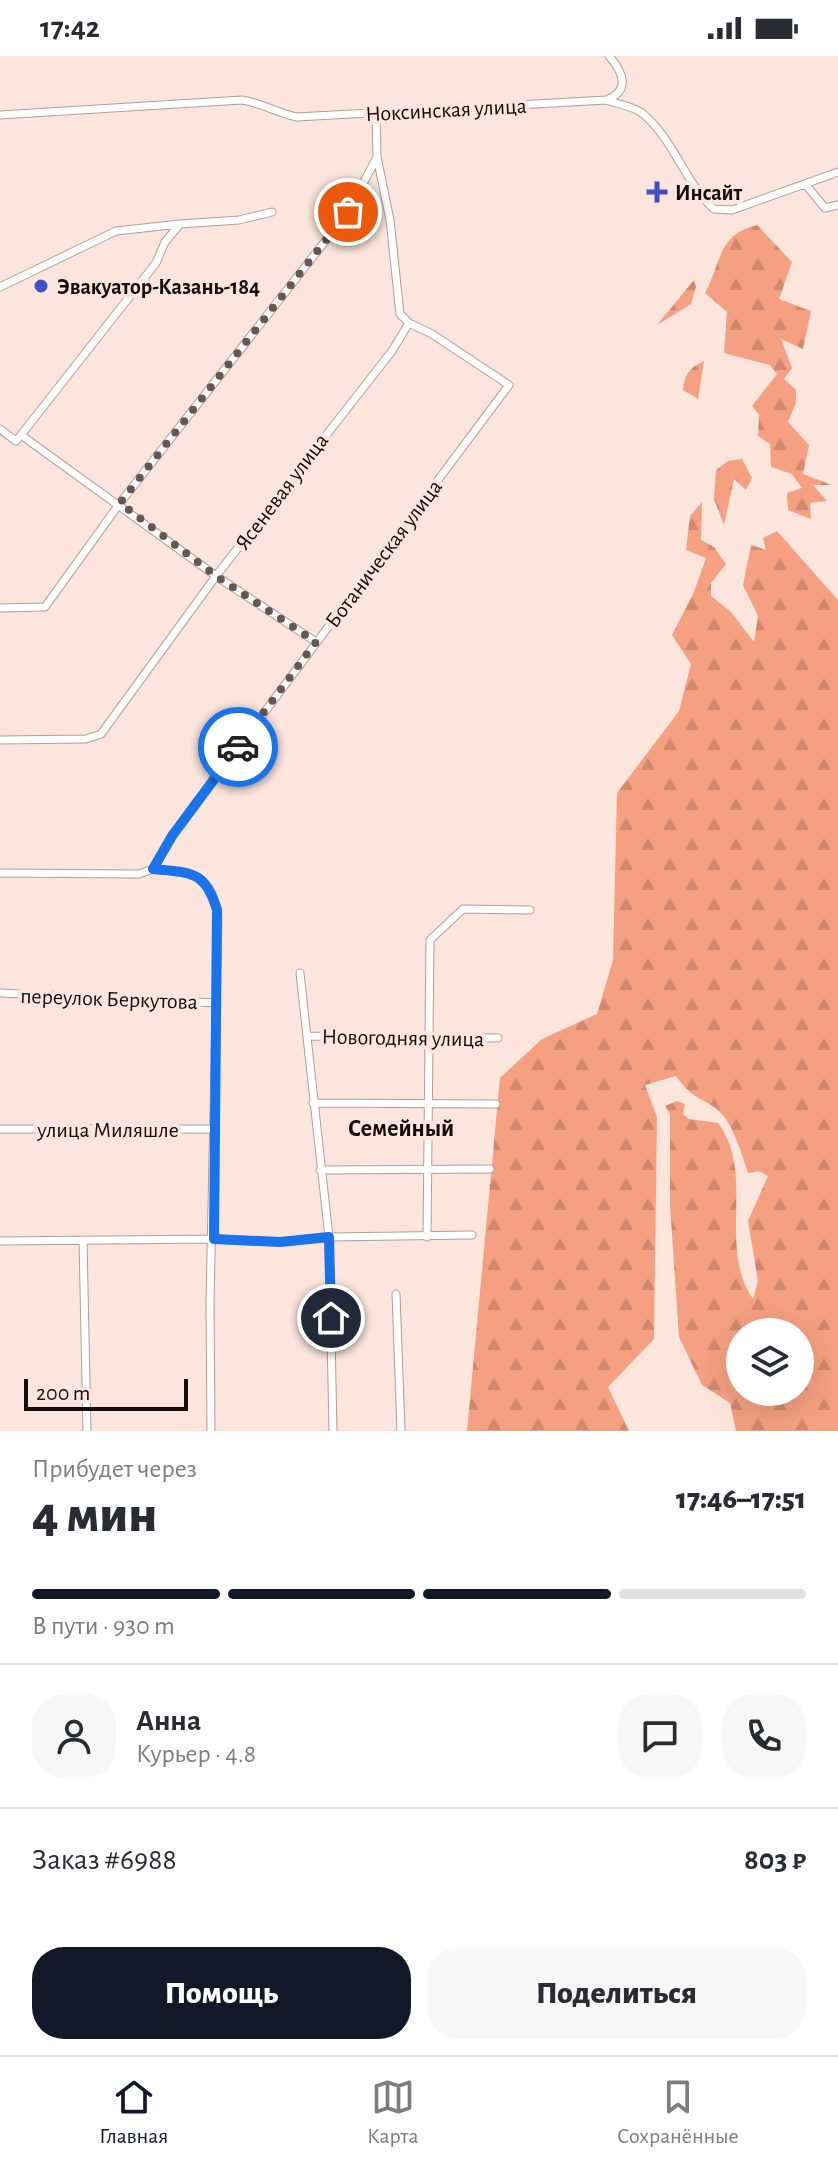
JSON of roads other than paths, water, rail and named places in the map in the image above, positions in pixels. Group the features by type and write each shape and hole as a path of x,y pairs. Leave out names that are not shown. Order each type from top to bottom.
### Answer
{"street":[{"path":"606,100 619,93 623,82 621,71 609,56"},
{"name":"Ноксинская улица","path":"0,115 242,100 263,103 283,114 297,117 606,100 640,111 670,145 700,197 714,209 732,210 838,172"},
{"path":"376,113 377,157 390,220 400,314 409,323"},
{"path":"0,608 45,607 120,503 348,212 377,157"},
{"path":"805,184 825,208 838,205"},
{"path":"0,287 116,231 239,220 272,212"},
{"path":"0,429 16,441 156,263 165,242 180,224"},
{"name":"Ботаническая улица","path":"153,869 172,836 509,385 432,334 409,323"},
{"name":"Ясеневая улица","path":"0,740 86,739 101,734 216,576 392,351 409,323"},
{"path":"21,435 120,503 216,576 316,642"},
{"path":"0,873 139,874 153,869 195,874 205,882 213,897 218,918 214,1239 210,1303 211,1431"},
{"path":"427,1237 430,940 463,909 530,910"},
{"path":"300,973 329,1237 333,1431"},
{"name":"переулок Беркутова","path":"0,993 217,1003"},
{"name":"Новогодняя улица","path":"309,1036 498,1038"},
{"path":"313,1103 496,1104"},
{"name":"улица Миляшле","path":"0,1129 215,1129"},
{"path":"320,1170 490,1169"},
{"path":"0,1241 214,1239 280,1242 329,1237 472,1235"},
{"path":"83,1240 87,1431"},
{"path":"396,1294 401,1431"}],"place":[{"name":"Инсайт","path":"657,192"},
{"name":"Эвакуатор-Казань-184","path":"41,286"}],"district":[{"name":"Семейный","path":"401,1128"}]}
